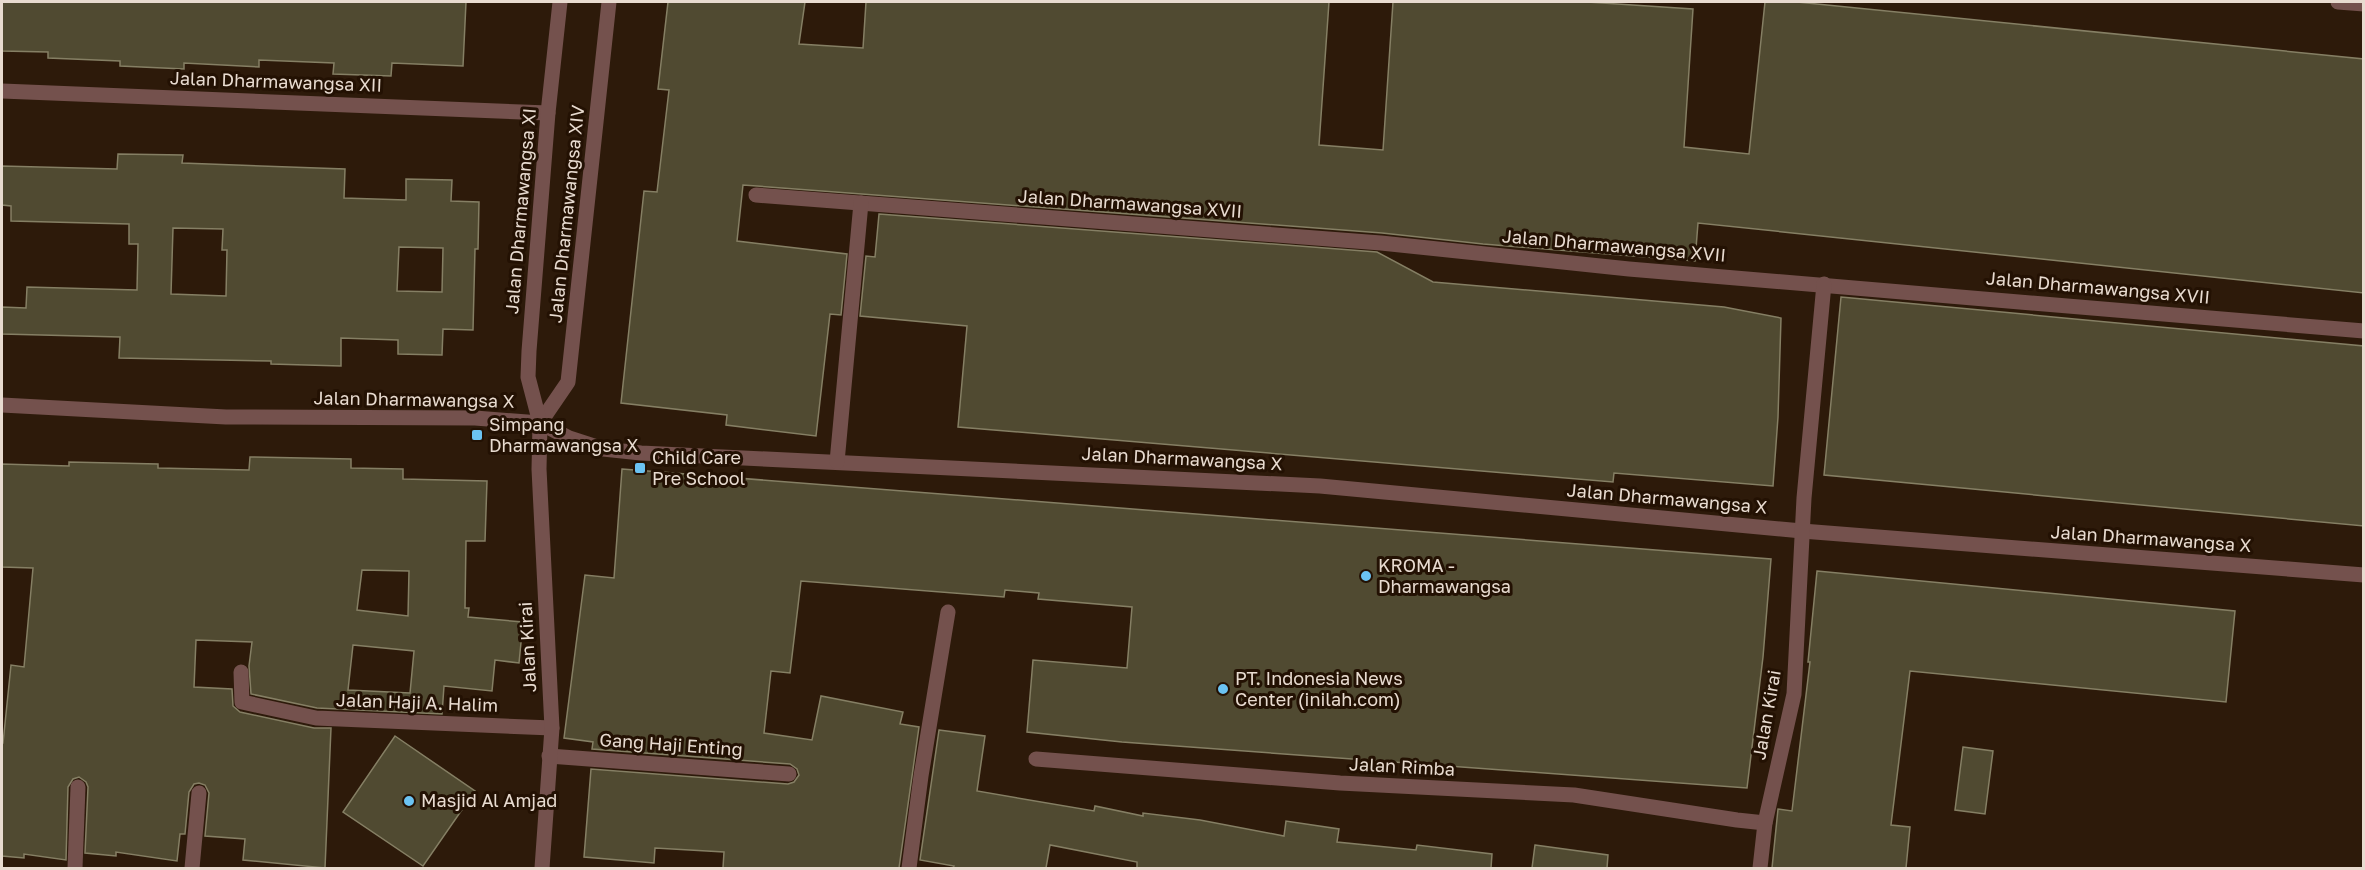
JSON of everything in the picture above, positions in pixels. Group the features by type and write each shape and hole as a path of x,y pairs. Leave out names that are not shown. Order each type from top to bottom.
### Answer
{"street":[{"name":"Jalan Dharmawangsa XI","path":"540,423 528,378 529,351 548,113 560,2"},
{"name":"Jalan Dharmawangsa XIV","path":"540,423 568,382 609,2"},
{"path":"2338,2 2364,4"},
{"name":"Jalan Dharmawangsa XII","path":"2,91 548,113"},
{"name":"Jalan Dharmawangsa XVII","path":"756,195 1370,242 1629,269 2364,331"},
{"path":"837,462 861,203"},
{"name":"Jalan Kirai","path":"1760,868 1765,823 1794,694 1802,531 1824,284"},
{"name":"Jalan Dharmawangsa X","path":"2,405 226,417 475,418 540,423 569,438 603,449 641,453 1320,486 1802,531 2364,575"},
{"name":"Jalan Kirai","path":"540,423 539,469 552,728 542,868"},
{"path":"909,868 921,776 948,612"},
{"name":"Jalan Haji A. Halim","path":"241,672 242,702 316,718 552,728"},
{"name":"Gang Haji Enting","path":"549,756 789,774"},
{"name":"Jalan Rimba","path":"1036,759 1340,783 1574,795 1765,823"},
{"path":"75,868 78,787"},
{"path":"192,868 199,793"}],"building":[{"path":"2,2 466,2 463,66 392,63 391,76 333,74 334,63 259,60 259,67 184,63 184,69 120,66 120,61 48,58 48,52 2,51"},
{"path":"668,2 805,2 799,44 863,48 866,2 1329,2 1319,145 1383,150 1393,2 1587,2 1693,9 1684,147 1749,154 1765,2 1797,2 2364,59 2364,293 1698,223 1695,261 1483,244 1382,233 743,185 737,241 847,254 841,315 830,314 816,436 726,425 727,415 621,403 644,191 657,192 669,90 658,89"},
{"path":"118,154 183,155 182,163 345,169 344,198 406,200 406,179 452,180 451,201 479,202 473,330 443,329 442,355 398,354 398,340 341,338 341,366 271,364 271,361 119,358 120,337 2,334 2,307 26,308 27,287 137,290 138,244 129,244 129,224 11,221 11,206 2,205 2,166 117,169","holes":["173,228 223,229 222,250 227,250 226,296 171,294","399,247 443,248 442,292 397,291"]},
{"path":"879,214 1377,252 1433,282 1724,307 1781,318 1773,486 1614,473 1613,482 958,427 967,326 860,316 866,256 875,257"},
{"path":"1841,297 2364,346 2364,526 1824,475"},
{"path":"250,457 351,459 351,468 403,469 403,479 487,481 485,541 466,541 465,608 469,608 468,617 523,622 519,663 495,660 492,691 444,686 442,714 317,708 251,694 249,666 252,642 196,640 194,687 232,689 233,706 240,712 314,728 331,728 325,868 243,860 245,839 205,836 209,793 205,785 199,783 194,784 189,792 185,834 180,834 177,861 116,852 116,856 85,853 88,787 86,782 79,777 73,779 68,787 66,860 24,854 24,858 2,856 2,743 11,665 24,667 33,568 2,567 2,464 69,466 69,462 158,464 158,468 249,470","holes":["362,570 409,571 408,616 357,610","353,645 414,651 410,693 348,690"]},
{"path":"622,469 1771,559 1763,657 1747,788 1122,742 1027,732 1033,660 1127,668 1132,607 1038,599 1039,593 1005,590 1004,597 801,581 790,673 771,671 764,733 812,740 821,696 903,712 900,724 919,727 899,868 723,868 724,852 655,848 654,863 584,857 591,769 788,784 794,782 799,775 797,769 790,764 592,749 593,742 564,738 585,575 614,578"},
{"path":"1817,571 2235,611 2226,702 1910,671 1891,825 1910,827 1906,868 1772,868 1778,809 1792,811 1810,662 1808,662"},
{"path":"939,730 985,736 977,791 1094,811 1095,806 1143,816 1143,813 1200,820 1284,836 1286,821 1339,829 1337,842 1416,850 1417,845 1492,854 1491,868 1137,868 1137,862 1050,845 1046,868 953,868 954,866 920,860"},
{"name":"Masjid Al Amjad","path":"395,736 475,791 423,866 343,812"},
{"path":"1963,747 1993,751 1985,814 1955,810"},
{"path":"1535,845 1608,855 1607,868 1532,868"}],"place":[{"name":"Simpang Dharmawangsa X","path":"477,435"},
{"name":"Child Care Pre School","path":"640,468"},
{"name":"KROMA - Dharmawangsa","path":"1366,576"},
{"name":"PT. Indonesia News Center (inilah.com)","path":"1223,689"},
{"name":"Masjid Al Amjad","path":"409,801"}]}
